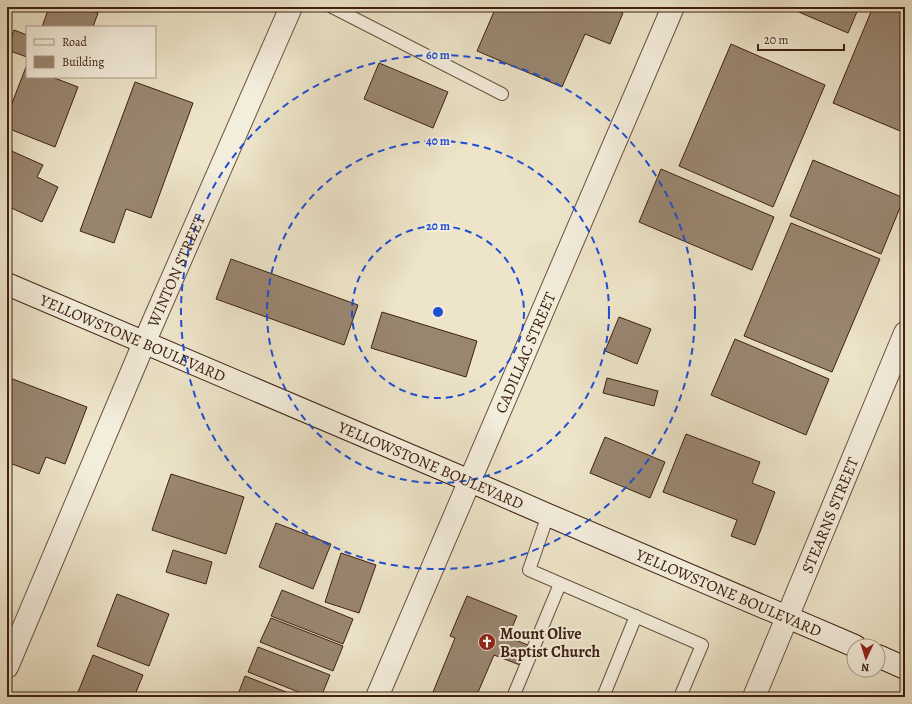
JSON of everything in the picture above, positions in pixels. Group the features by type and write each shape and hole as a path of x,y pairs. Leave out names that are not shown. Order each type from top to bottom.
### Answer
{"street":[{"name":"WINTON STREET","path":"7,667 144,343 291,7"},
{"name":"CADILLAC STREET","path":"377,697 672,7"},
{"name":"YELLOWSTONE BOULEVARD","path":"7,284 846,642"},
{"name":"STEARNS STREET","path":"754,697 905,333"},
{"path":"886,660 905,668"}],"lane":[{"path":"332,7 502,94"},
{"path":"548,515 529,570 702,645 680,697"},
{"path":"513,697 560,584"},
{"path":"603,697 636,616"}],"building":[{"path":"49,7 80,7 98,13 93,26 42,26"},
{"path":"496,7 609,7 623,13 610,44 585,34 562,87 477,51"},
{"path":"787,7 859,7 848,33"},
{"path":"873,7 905,7 905,133 833,103"},
{"path":"14,30 26,35 26,57 7,50"},
{"path":"731,44 825,85 773,207 679,166"},
{"path":"379,63 448,92 433,128 364,99"},
{"path":"26,67 26,78 55,78 78,87 55,147 7,128 7,116"},
{"path":"135,82 193,103 151,218 126,209 114,243 80,231"},
{"path":"7,149 43,165 37,177 58,187 42,222 7,206"},
{"path":"813,160 904,198 881,254 790,216"},
{"path":"661,169 774,217 752,270 639,222"},
{"path":"791,223 880,259 832,372 744,336"},
{"path":"231,259 358,305 344,345 216,299"},
{"path":"382,312 477,341 466,377 371,348"},
{"path":"619,317 651,329 637,364 605,351"},
{"path":"735,339 829,379 806,435 711,395"},
{"path":"10,378 87,407 65,464 46,457 39,474 7,462 7,453 12,440 7,438 7,385"},
{"path":"607,378 658,391 654,406 603,393"},
{"path":"686,434 760,462 752,483 775,492 755,545 731,536 737,520 663,492"},
{"path":"605,437 665,462 650,498 590,473"},
{"path":"171,474 244,497 226,554 152,530"},
{"path":"276,523 331,544 313,589 259,567"},
{"path":"173,550 212,562 206,584 166,572"},
{"path":"341,553 376,565 359,613 325,602"},
{"path":"282,590 353,619 343,644 271,616"},
{"path":"117,594 169,614 149,666 97,646"},
{"name":"Mount Olive Baptist Church","path":"467,596 517,616 508,637 533,647 525,667 494,655 476,697 431,697 455,638 450,636"},
{"path":"271,618 343,646 333,671 260,642"},
{"path":"258,647 330,675 321,697 311,697 248,672"},
{"path":"93,655 143,675 134,697 76,697"},
{"path":"245,676 299,697 237,697"}],"place":[{"name":"Mount Olive Baptist Church","path":"487,642"}]}
